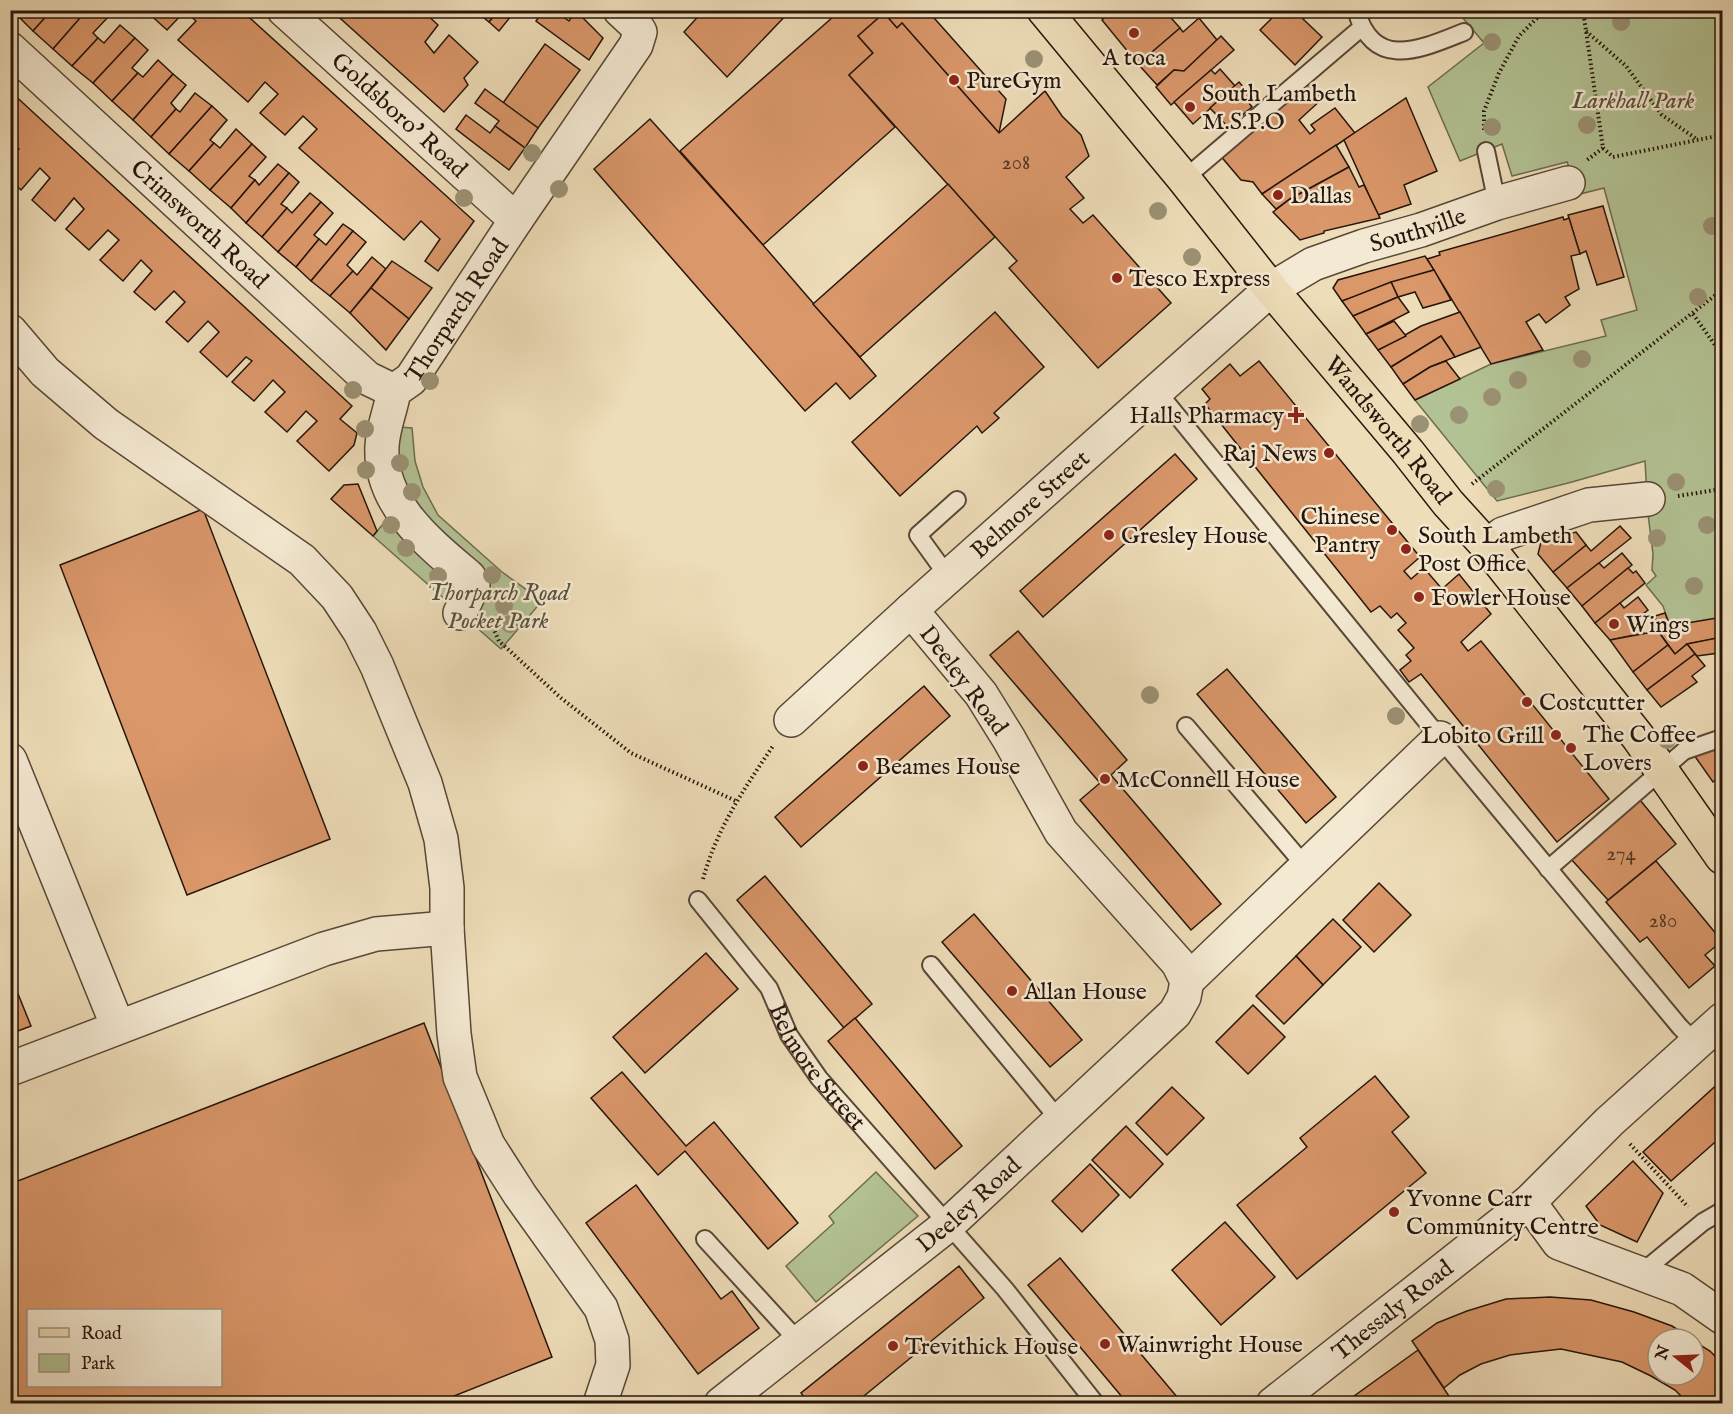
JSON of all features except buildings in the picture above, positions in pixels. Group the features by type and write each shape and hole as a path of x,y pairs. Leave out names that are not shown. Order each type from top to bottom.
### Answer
{"main road":[{"name":"Wandsworth Road","path":"1047,12 1271,289 1448,503 1487,546 1638,737 1722,857"}],"street":[{"name":"Goldsboro' Road","path":"284,10 516,220"},
{"name":"Thorparch Road","path":"466,599 469,577 414,528 400,508 383,472 382,440 394,391 411,379 636,45 640,32 620,10"},
{"name":"Crimsworth Road","path":"10,49 367,378 394,391"},
{"name":"Southville","path":"1271,289 1313,264 1420,230 1574,173"},
{"name":"Belmore Street","path":"791,720 911,610 950,580 1271,289"},
{"path":"10,332 45,372 122,436 296,555 312,569 345,608 360,632 377,666 425,783 441,839 448,898 447,928 459,1077 488,1146 601,1308 612,1340 613,1365 600,1404"},
{"path":"1487,546 1503,534 1589,505 1648,499"},
{"name":"Deeley Road","path":"911,610 981,694 1061,832 1178,963 1187,981"},
{"name":"Deeley Road","path":"725,1402 949,1224 1060,1122 1175,1013 1184,997 1187,981 1440,738"},
{"path":"10,760 118,1027"},
{"path":"10,1069 356,939 376,934 447,928"},
{"name":"Thessaly Road","path":"1273,1404 1529,1202 1609,1122 1722,1020"},
{"path":"1529,1202 1559,1243 1682,1289 1722,1317"}],"lane":[{"path":"1356,10 1361,28 1380,47 1407,52 1464,32"},
{"path":"1184,179 1361,28"},
{"path":"1485,151 1497,203"},
{"path":"1157,391 1548,869 1680,1027 1697,1044"},
{"path":"950,580 918,535 957,500"},
{"path":"1186,726 1306,867"},
{"path":"1548,869 1684,751 1722,738"},
{"name":"Belmore Street","path":"698,900 769,988 789,1035 819,1078 1005,1289 1096,1404"},
{"path":"931,964 1060,1122"},
{"path":"1640,1274 1703,1222 1722,1211"},
{"path":"705,1239 799,1342"}],"path":[{"path":"1485,151 1484,111 1499,72 1519,36 1545,10"},
{"path":"1583,10 1603,148 1613,157 1722,135"},
{"path":"1585,30 1626,66 1662,115 1698,140"},
{"path":"1574,173 1603,148"},
{"path":"1468,487 1722,290"},
{"path":"1693,314 1722,356"},
{"path":"1648,499 1722,489"},
{"path":"466,599 500,641 561,698 631,753 736,801"},
{"path":"698,900 711,851 736,801 791,720"},
{"path":"1609,1122 1703,1222"}],"green space":[{"name":"Larkhall Park","path":"1457,11 1722,11 1722,617 1670,626 1663,606 1646,585 1656,576 1652,570 1653,554 1645,461 1497,501 1415,400 1491,364 1606,336 1601,320 1637,310 1604,188 1580,194 1567,162 1512,176 1502,144 1460,161 1428,87 1484,43"},
{"name":"Thorparch Road Pocket Park","path":"373,425 412,428 415,461 423,487 438,515 502,572 542,601 501,649 373,536 389,517"},
{"path":"876,1172 918,1216 816,1302 786,1266 834,1223 829,1216"}],"place":[{"name":"A toca","path":"1134,33"},
{"name":"PureGym","path":"954,80"},
{"name":"South Lambeth M.S.P.O","path":"1190,107"},
{"name":"Dallas","path":"1278,195"},
{"name":"Tesco Express","path":"1117,278"},
{"name":"Halls Pharmacy","path":"1296,415"},
{"name":"Raj News","path":"1329,453"},
{"name":"Chinese Pantry","path":"1392,530"},
{"name":"Gresley House","path":"1109,535"},
{"name":"South Lambeth Post Office","path":"1406,549"},
{"name":"Fowler House","path":"1419,597"},
{"name":"Wings","path":"1614,624"},
{"name":"Costcutter","path":"1527,702"},
{"name":"Lobito Grill","path":"1556,735"},
{"name":"The Coffee Lovers","path":"1571,748"},
{"name":"Beames House","path":"863,766"},
{"name":"McConnell House","path":"1105,779"},
{"name":"Allan House","path":"1012,991"},
{"name":"Yvonne Carr Community Centre","path":"1394,1212"},
{"name":"Wainwright House","path":"1105,1344"},
{"name":"Trevithick House","path":"893,1346"}]}
